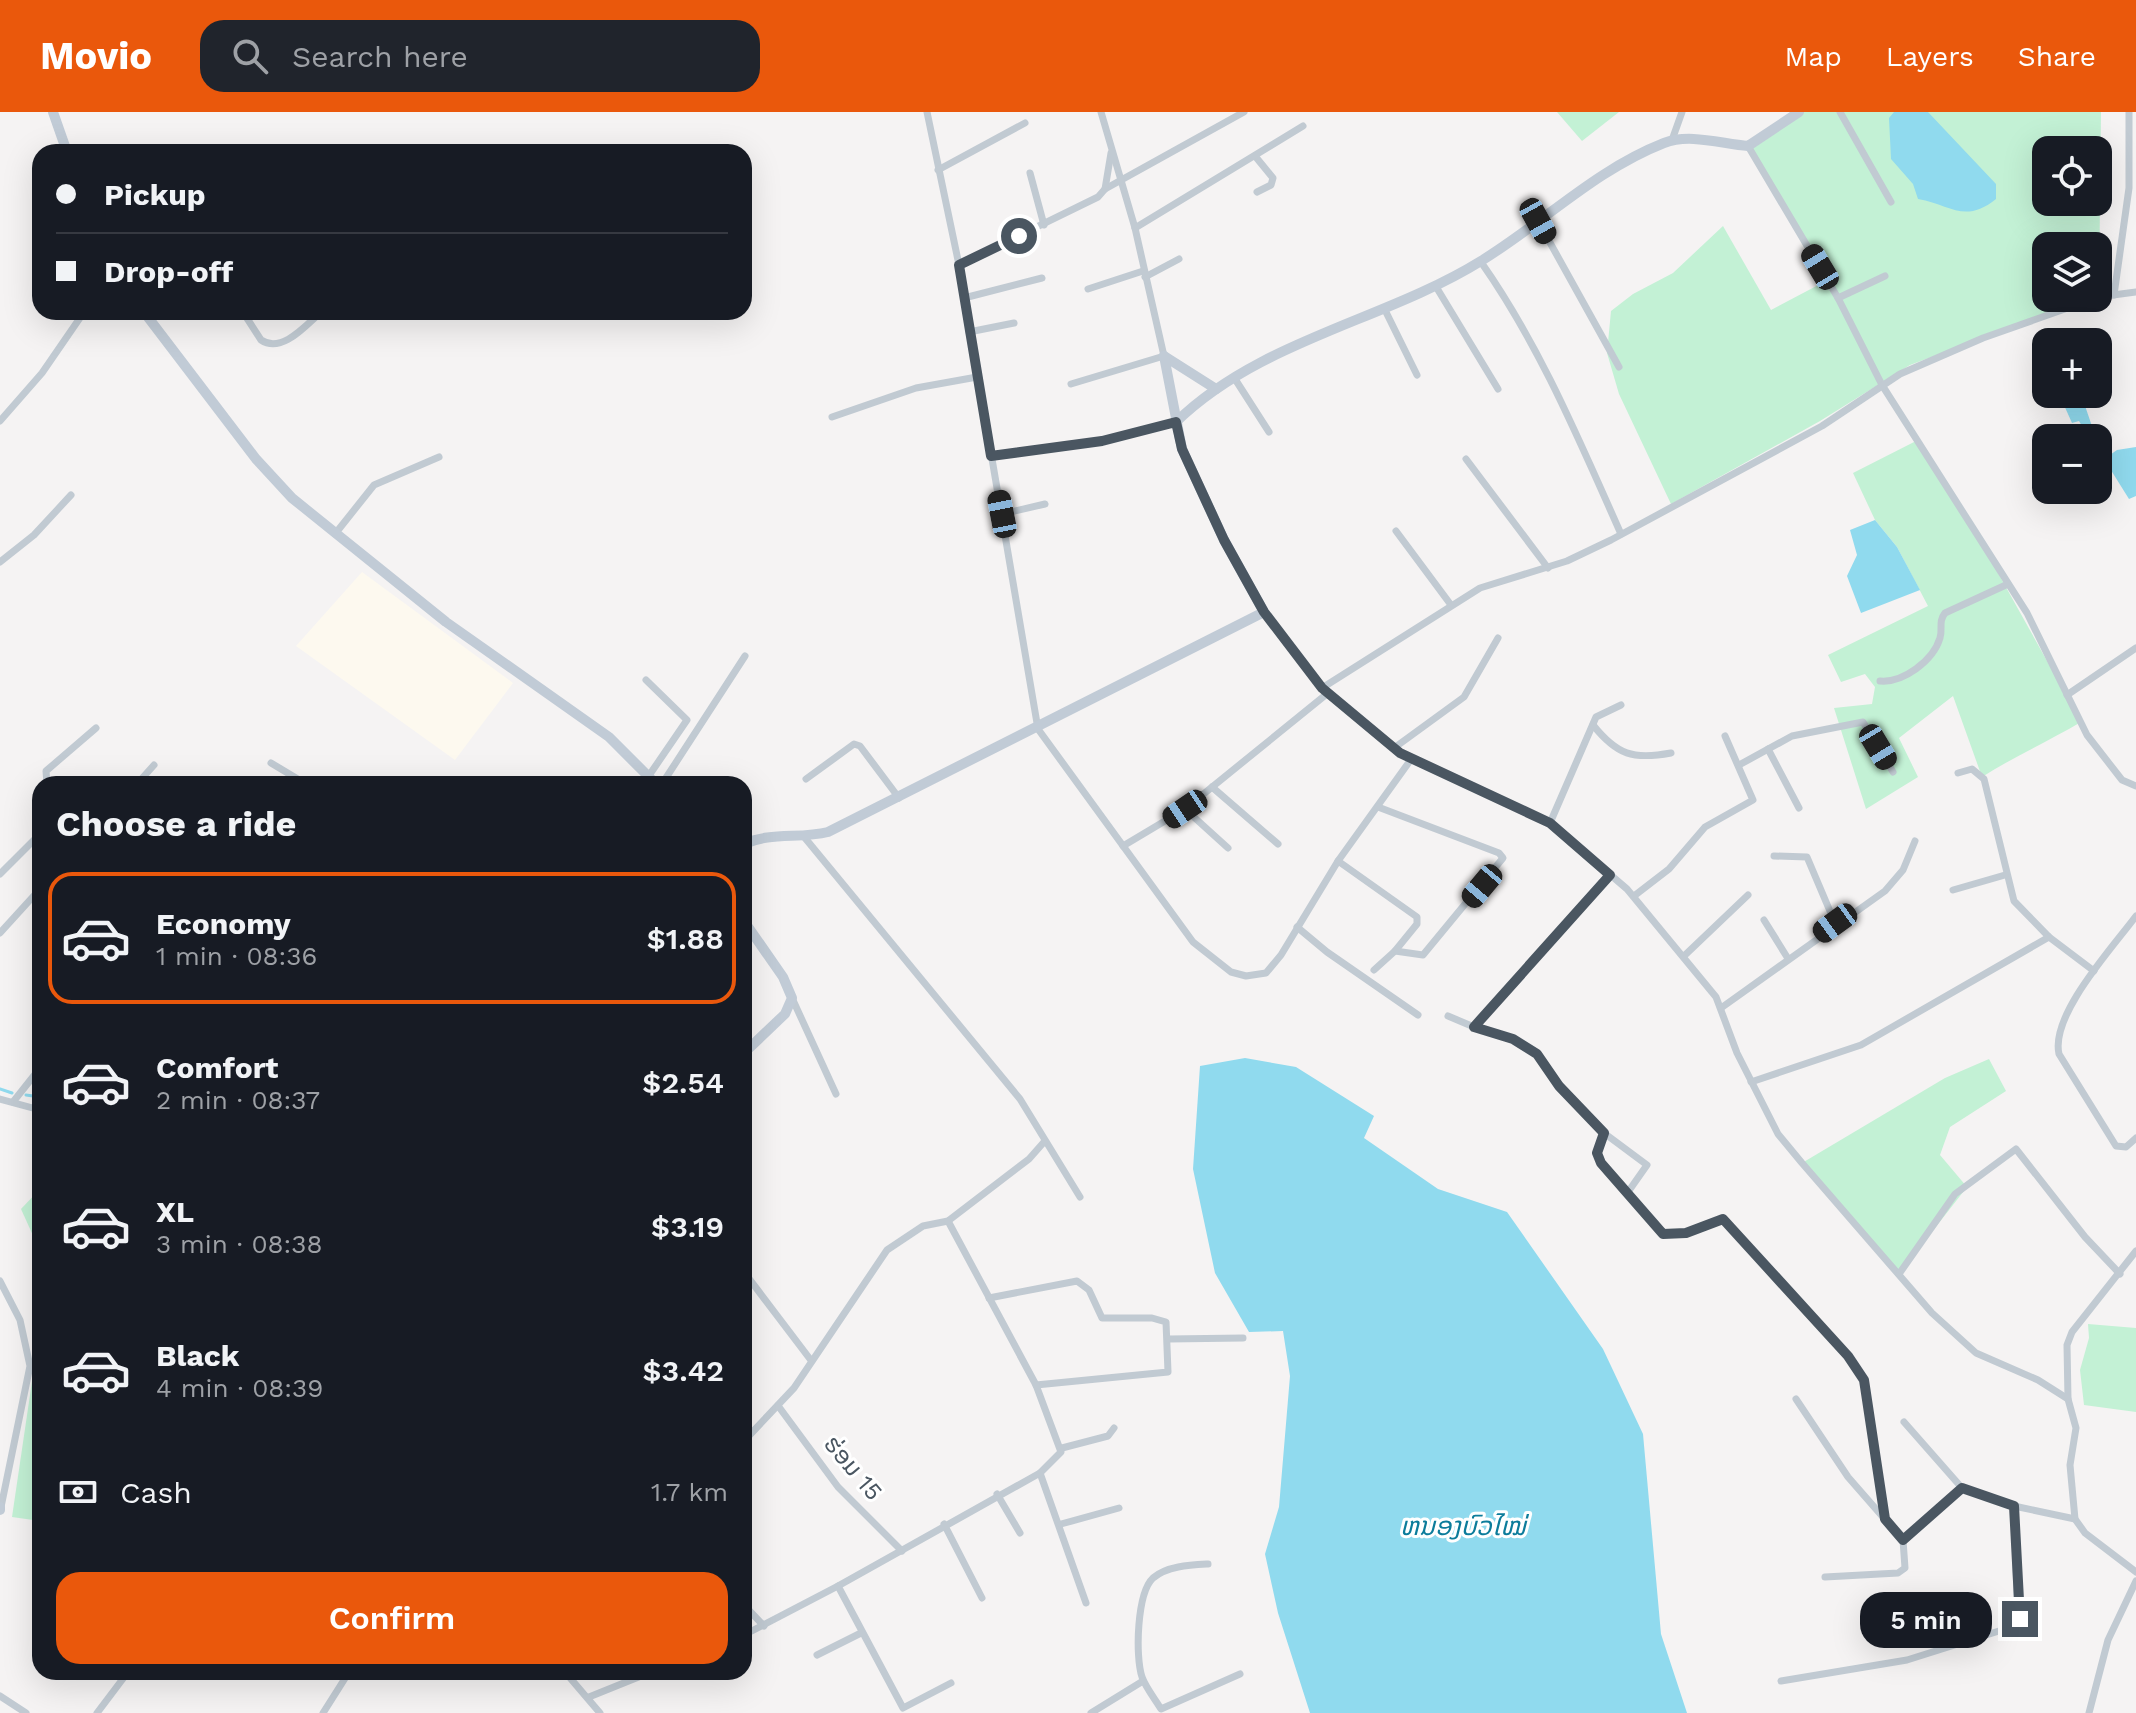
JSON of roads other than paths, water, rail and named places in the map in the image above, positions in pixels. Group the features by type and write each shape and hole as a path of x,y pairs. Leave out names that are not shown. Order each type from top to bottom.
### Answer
{"street":[{"path":"53,112 64,144"},
{"path":"927,112 959,265 1038,729 1193,942 1231,972 1246,976 1266,973 1338,861 1412,758"},
{"path":"1101,112 1135,228 1182,449 1264,612 1325,691 1394,748 1550,823 1634,896 1684,956 1721,1008 1751,1082 1778,1134 1932,1313 1976,1353 2038,1380 2068,1399"},
{"path":"959,265 1098,197 1105,189 1244,112"},
{"path":"1672,140 1682,112"},
{"path":"991,456 1102,441 1176,422 1216,389 1320,333 1384,308 1481,262 1606,172 1672,140 1694,139 1748,146 1799,112"},
{"path":"1840,112 1891,202"},
{"path":"2129,112 2129,188 2114,295 2136,292"},
{"path":"938,170 1025,123"},
{"path":"1135,228 1303,126"},
{"path":"1748,146 1838,298 1882,385 2008,584 2087,735 2122,780 2136,786"},
{"path":"1105,189 1112,153"},
{"path":"1255,156 1273,178 1271,185 1257,192"},
{"path":"1030,173 1044,225"},
{"path":"1538,221 1619,367"},
{"path":"1088,289 1144,274 1179,259"},
{"path":"1481,262 1516,313 1542,360 1621,534"},
{"path":"1838,298 1885,276"},
{"path":"964,298 1042,278"},
{"path":"1435,285 1498,389"},
{"path":"1384,308 1417,375"},
{"path":"1123,846 1185,809 1325,691 1480,588 1548,568 1621,534 1822,426 1882,385 1983,338 2057,312"},
{"path":"0,421 42,373 78,320"},
{"path":"152,320 256,459 292,498 446,622 609,737 648,776"},
{"path":"248,320 261,340 273,344 292,337 312,320"},
{"path":"969,332 1014,323"},
{"path":"1071,384 1164,356 1216,389"},
{"path":"832,417 916,388 977,377"},
{"path":"1235,379 1269,432"},
{"path":"335,534 374,485 439,457"},
{"path":"1466,459 1548,568"},
{"path":"0,562 34,535 71,495"},
{"path":"1002,514 1045,504"},
{"path":"1396,531 1451,605"},
{"path":"1880,681 1899,681 1911,673 1940,638 1940,620 1945,613 2008,584"},
{"path":"752,842 771,837 805,838 828,832 1038,729 1264,612"},
{"path":"1394,748 1464,697 1498,638"},
{"path":"2067,695 2136,648"},
{"path":"667,776 745,656"},
{"path":"646,680 687,720 654,776"},
{"path":"1550,823 1599,714 1621,705"},
{"path":"1739,765 1804,733 1863,722 1893,772"},
{"path":"1593,725 1613,748 1645,757 1671,753"},
{"path":"46,776 46,771 96,728"},
{"path":"1634,896 1661,877 1705,827 1753,800 1725,736"},
{"path":"806,779 854,744 860,746 899,798"},
{"path":"1768,749 1799,808"},
{"path":"271,763 293,776"},
{"path":"144,776 154,765"},
{"path":"1958,773 1972,769 1984,779 2005,875 2014,901 2049,937 2094,971"},
{"path":"1212,787 1278,844"},
{"path":"1378,807 1499,853 1503,858 1423,955 1395,951"},
{"path":"1185,809 1228,848"},
{"path":"805,838 1020,1099 1080,1197"},
{"path":"1721,1008 1787,957 1895,883 1915,841"},
{"path":"0,874 32,842"},
{"path":"1774,856 1807,857 1835,923"},
{"path":"1338,861 1417,917 1417,924 1374,970"},
{"path":"1474,1027 1610,875"},
{"path":"1953,890 2005,875"},
{"path":"1684,956 1748,895"},
{"path":"0,933 32,898"},
{"path":"2136,916 2094,971 2059,1031 2059,1054 2116,1146 2126,1147 2136,1138"},
{"path":"1764,920 1787,957"},
{"path":"1297,927 1327,952 1418,1015"},
{"path":"752,932 783,977 836,1094"},
{"path":"1751,1082 1861,1045 2049,937"},
{"path":"752,1043 785,1014 792,998"},
{"path":"1448,1016 1513,1039 1537,1054 1569,1097 1604,1133 1647,1165 1628,1192"},
{"path":"13,1102 32,1078"},
{"path":"0,1099 32,1108"},
{"path":"1604,1133 1597,1153 1601,1163 1663,1234 1686,1233 1723,1219 1848,1356 1864,1380 1885,1519"},
{"path":"752,1433 779,1407 887,1250 908,1233 948,1221 1044,1142"},
{"path":"1899,1274 1955,1194 2016,1149 2085,1237 2120,1274"},
{"path":"948,1221 1036,1385 1062,1448"},
{"path":"2136,1251 2082,1318 2067,1345 2068,1399 2076,1428 2070,1465 2075,1519 2085,1533 2136,1572"},
{"path":"0,1281 20,1320 30,1366 0,1508"},
{"path":"989,1298 1077,1281 1089,1290 1102,1318 1161,1319 1166,1322 1168,1372 1036,1385"},
{"path":"752,1283 810,1359"},
{"path":"1169,1339 1243,1338"},
{"path":"1796,1399 1848,1477 1903,1540 1906,1563 1898,1573 1825,1577"},
{"name":"ຮ່ອມ 15","path":"779,1407 838,1487 902,1551"},
{"path":"1904,1422 1962,1488 2014,1506 2075,1519"},
{"path":"752,1631 1040,1473 1057,1458 1062,1448 1108,1436 1114,1428"},
{"path":"1040,1473 1061,1524 1086,1603"},
{"path":"1903,1540 1962,1488"},
{"path":"997,1494 1020,1533"},
{"path":"1781,1681 1907,1660 2018,1625 2014,1506"},
{"path":"1061,1524 1119,1508"},
{"path":"944,1524 982,1598"},
{"path":"1208,1564 1168,1570 1150,1581 1144,1596 1138,1660 1143,1681 1163,1711 1240,1674"},
{"path":"2101,1713 2090,1710 2108,1640 2136,1581"},
{"path":"838,1586 904,1711 951,1683"},
{"path":"752,1613 764,1626"},
{"path":"817,1655 861,1633"},
{"path":"97,1713 122,1680"},
{"path":"323,1713 344,1680"},
{"path":"573,1680 600,1713"},
{"path":"589,1697 631,1680"},
{"path":"1091,1713 1143,1681"},
{"path":"0,1696 23,1712"}],"water":[{"path":"1894,112 1928,112 1996,184 1996,199 1966,212 1918,199 1913,184 1891,159 1889,118"},
{"path":"2065,408 2086,408 2091,424 2072,423"},
{"path":"2136,447 2136,496 2129,499 2112,472 2112,453"},
{"path":"1875,520 1897,547 1920,590 1861,613 1847,576 1857,555 1850,530"},
{"name":"ຫນອງບົວໄໝ່","path":"1245,1058 1296,1067 1374,1116 1364,1138 1438,1189 1507,1212 1603,1349 1643,1434 1661,1634 1687,1713 1310,1713 1278,1613 1265,1554 1279,1507 1290,1376 1283,1331 1249,1332 1215,1273 1193,1169 1200,1066"}],"waterway":[{"path":"0,1089 12,1093"},
{"path":"26,1095 32,1096"}]}
